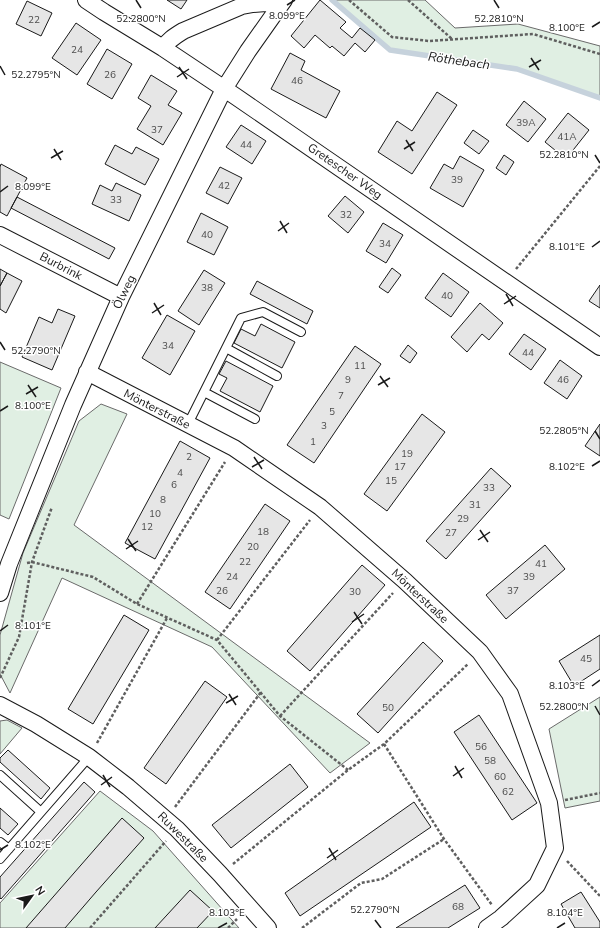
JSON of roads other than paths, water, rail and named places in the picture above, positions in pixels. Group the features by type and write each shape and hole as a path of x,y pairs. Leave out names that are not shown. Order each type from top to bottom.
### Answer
{"street":[{"name":"Gretescher Weg","path":"86,0 163,48 224,89 600,347"},
{"name":"Ölweg","path":"163,48 174,36 183,31 242,6 282,3"},
{"name":"Ölweg","path":"0,593 9,564 73,405 121,297 224,89 282,3"},
{"name":"Burbrink","path":"0,235 121,297"},
{"name":"Mönterstraße","path":"87,372 234,448 320,507 405,581 480,652 510,694 549,803 555,848 537,885 501,918 487,928"},
{"name":"Ruwestraße","path":"0,705 36,724 89,757 128,787 171,824 220,874 268,928"}],"lane":[{"path":"188,424 241,318 263,312 300,332"},
{"path":"226,348 277,376"},
{"path":"204,392 255,419"},
{"path":"0,859 89,757"},
{"path":"0,775 41,812"},
{"path":"0,842 9,849"}],"waterway":[{"name":"Röthebach","path":"332,0 390,50 517,69 600,98"}]}
